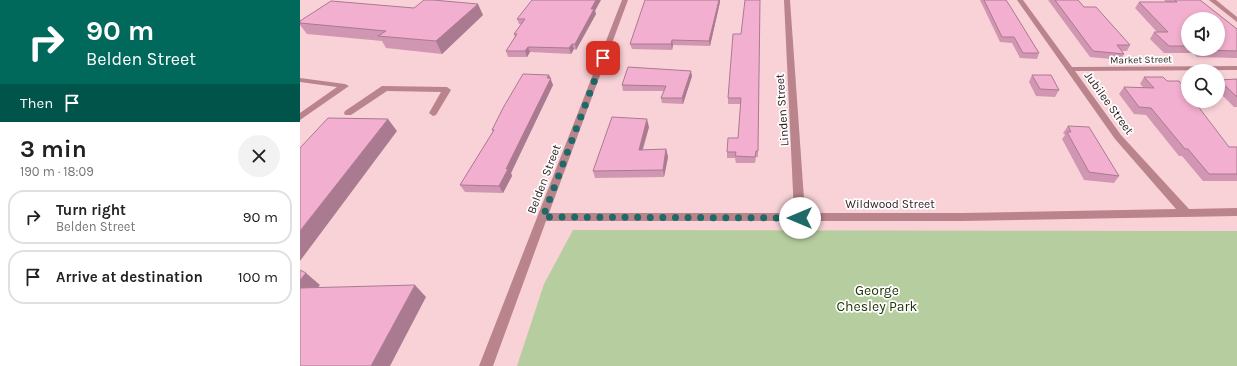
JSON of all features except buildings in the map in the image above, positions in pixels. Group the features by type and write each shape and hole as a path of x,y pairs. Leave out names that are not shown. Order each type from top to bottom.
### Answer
{"street":[{"name":"Belden Street","path":"486,366 625,0"},
{"name":"Linden Street","path":"787,0 800,218"},
{"name":"Jubilee Street","path":"1020,0 1118,137 1186,213"},
{"path":"1212,0 1237,20"},
{"name":"Market Street","path":"1069,69 1237,68"},
{"path":"300,80 345,86 300,118"},
{"path":"348,113 385,88 447,90 433,113"},
{"name":"Wildwood Street","path":"543,217 955,217 1237,212"}],"green space":[{"name":"George Chesley Park","path":"573,230 1237,231 1237,366 517,366 544,284"}],"route":[{"path":"603,58 543,217 800,218"}]}
